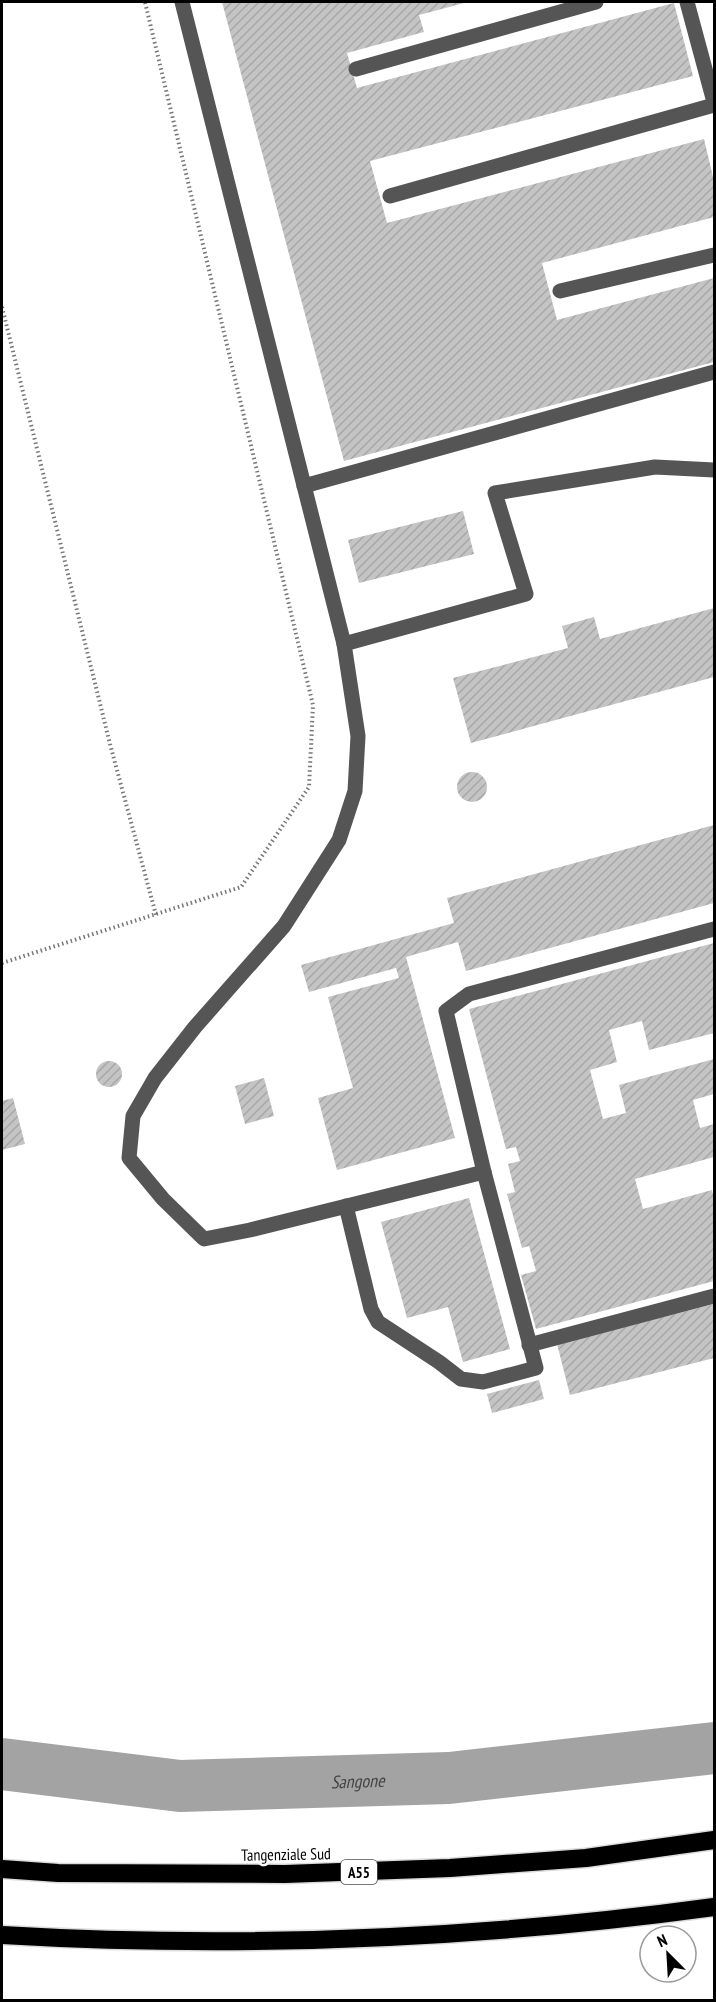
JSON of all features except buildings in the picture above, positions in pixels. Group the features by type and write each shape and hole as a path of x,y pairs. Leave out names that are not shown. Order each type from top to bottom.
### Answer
{"highway":[{"name":"Tangenziale Sud","path":"2,1869 58,1873 285,1875 450,1868 586,1858 714,1840"},
{"path":"2,1935 114,1941 296,1940 479,1933 607,1922 714,1907"}],"lane":[{"path":"182,2 344,644 358,736 355,791 339,840 284,926 195,1027 155,1078 133,1116 129,1158 163,1199 204,1239 484,1172"},
{"path":"356,69 596,2"},
{"path":"390,196 714,104 687,2"},
{"path":"560,291 714,255"},
{"path":"304,486 714,372"},
{"path":"344,644 526,594 495,493 655,467 714,470"},
{"path":"346,1206 371,1309 378,1322 461,1379 483,1382 536,1368 484,1172 446,1011 469,994 714,928"},
{"path":"529,1345 714,1296"}],"path":[{"path":"2,963 241,887 309,787 313,705 145,2"},
{"path":"2,307 110,744 156,915"}],"waterway":[{"name":"Sangone","path":"2,1764 180,1786 449,1778 714,1748"}]}
